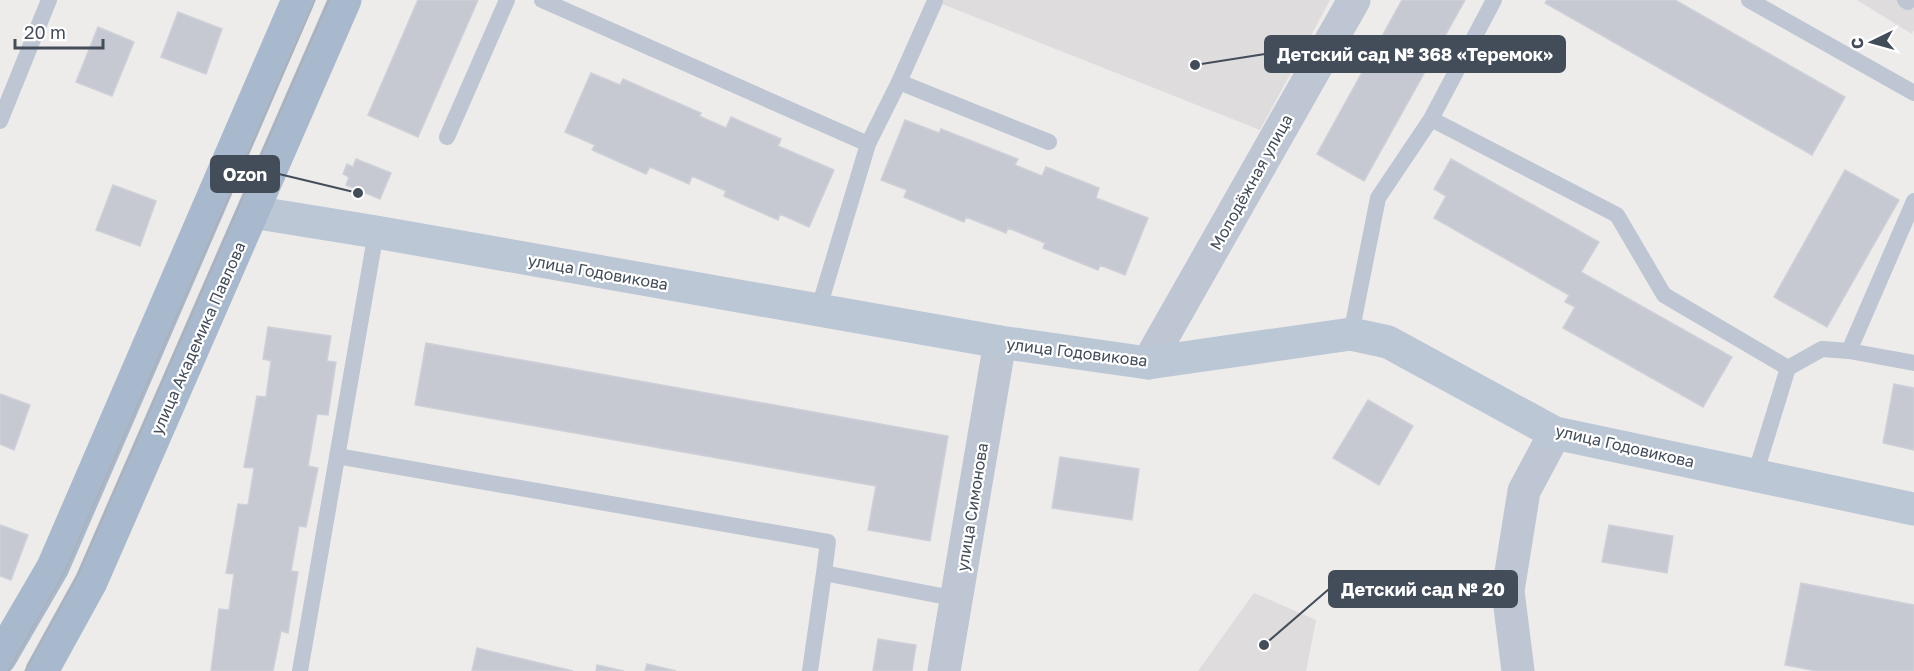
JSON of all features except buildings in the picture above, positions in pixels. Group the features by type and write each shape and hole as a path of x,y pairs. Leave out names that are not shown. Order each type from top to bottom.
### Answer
{"main road":[{"path":"0,658 53,567 298,0"},
{"name":"улица Академика Павлова","path":"42,671 91,582 345,0"}],"street":[{"name":"Молодёжная улица","path":"1148,363 1354,0"},
{"name":"улица Годовикова","path":"253,212 1000,342 1148,363 1351,334 1388,342 1555,433 1914,509"},
{"name":"улица Симонова","path":"944,671 1000,342"},
{"path":"1518,671 1508,591 1524,491 1555,433"}],"lane":[{"path":"0,121 8,80 50,0"},
{"path":"447,137 507,0"},
{"path":"542,0 868,144"},
{"path":"1351,334 1378,198 1431,119 1494,0"},
{"path":"1749,0 1914,93"},
{"path":"818,311 868,144 935,1"},
{"path":"899,82 1049,142"},
{"path":"1431,119 1617,215 1664,295 1788,368"},
{"path":"1849,351 1914,201"},
{"path":"300,671 376,232"},
{"path":"1755,475 1788,368 1822,349 1849,351 1914,363"},
{"path":"337,456 828,542 810,671"},
{"path":"824,573 957,599"}],"shaded area":[{"path":"932,0 1330,0 1260,130"},
{"path":"1857,0 1914,0 1912,34"},
{"path":"1254,593 1316,620 1306,671 1198,671"}],"tram line":[{"path":"8,671 65,571 315,0"},
{"path":"25,671 77,577 329,0"}],"place":[{"name":"Детский сад № 368 «Теремок»","path":"1195,65"},
{"name":"Ozon","path":"358,193"},
{"name":"Детский сад № 20","path":"1264,645"}]}
